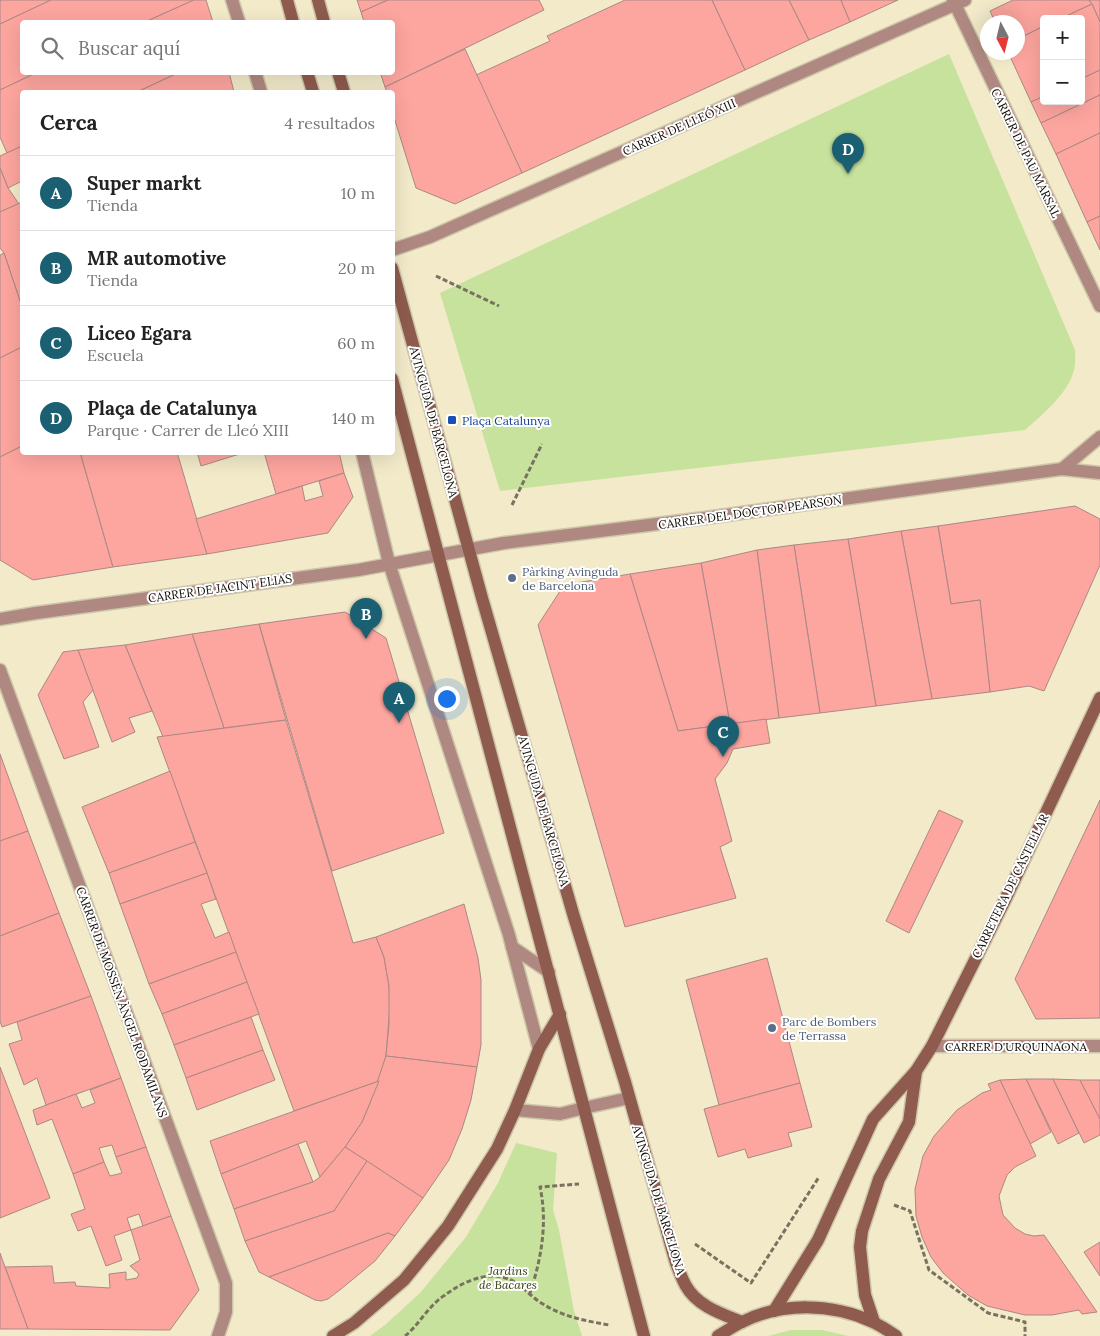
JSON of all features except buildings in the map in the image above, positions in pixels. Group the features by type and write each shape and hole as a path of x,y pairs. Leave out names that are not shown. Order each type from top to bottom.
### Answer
{"street":[{"path":"232,0 238,20"},
{"path":"287,0 292,20"},
{"path":"318,0 323,20"},
{"name":"CARRER DE LLEÓ XIII","path":"395,249 430,237 958,1"},
{"name":"CARRER DE PAU MARSAL","path":"958,1 1100,306"},
{"path":"256,75 260,90"},
{"path":"308,75 312,90"},
{"path":"339,75 343,90"},
{"name":"AVINGUDA DE BARCELONA","path":"395,279 468,548 676,1263 686,1287 704,1305 718,1313 742,1322"},
{"path":"395,390 644,1336"},
{"path":"1062,469 1100,438"},
{"path":"363,455 389,563 512,947 539,1049"},
{"name":"CARRER DEL DOCTOR PEARSON","path":"439,554 468,548 705,518 1062,469 1100,473"},
{"name":"CARRER DE JACINT ELIAS","path":"0,619 358,570 439,554"},
{"name":"CARRER DE MOSSÈN ÀNGEL RODAMILANS","path":"0,670 226,1283 226,1312 218,1336"},
{"name":"CARRETERA DE CASTELLAR","path":"774,1311 818,1240 873,1119 916,1071 932,1046 1009,891 1100,698"},
{"path":"512,947 549,972"},
{"path":"333,1336 354,1322 404,1280 448,1226 497,1149 539,1049 560,1014"},
{"name":"CARRER D'URQUINAONA","path":"932,1046 1100,1046"},
{"name":"CARRETERA DE CASTELLAR","path":"874,1322 865,1295 860,1247 862,1231 879,1179 909,1122 916,1071"},
{"path":"515,1110 560,1114 629,1098"},
{"path":"718,1336 742,1322 774,1311 794,1308 822,1308 855,1315 874,1322 896,1336"}],"path":[{"path":"436,276 499,306"},
{"path":"512,505 542,444"},
{"path":"691,1241 751,1283 821,1174"},
{"path":"530,1293 541,1250 543,1227 540,1187 579,1184"},
{"path":"874,1196 910,1211 929,1270 988,1313 1025,1322 1024,1336"},
{"path":"405,1336 428,1308 445,1294 482,1277 497,1276 507,1277 542,1304 558,1311 577,1319 609,1325"}],"green space":[{"path":"949,54 1075,350 1075,367 1070,381 1046,411 1025,430 500,491 440,293"},
{"name":"Jardins de Bacares","path":"516,1143 557,1153 553,1210 559,1230 574,1311 582,1336 370,1336 420,1293 466,1237 498,1183"},
{"path":"791,1330 822,1330 848,1336 768,1336"}],"place":[{"name":"Plaça de Catalunya","path":"848,174"},
{"name":"Plaça Catalunya","path":"452,420"},
{"name":"Pàrking Avinguda de Barcelona","path":"512,578"},
{"name":"MR automotive","path":"366,639"},
{"name":"Super markt","path":"399,723"},
{"name":"Liceo Egara","path":"723,757"},
{"name":"Parc de Bombers de Terrassa","path":"772,1028"}]}
